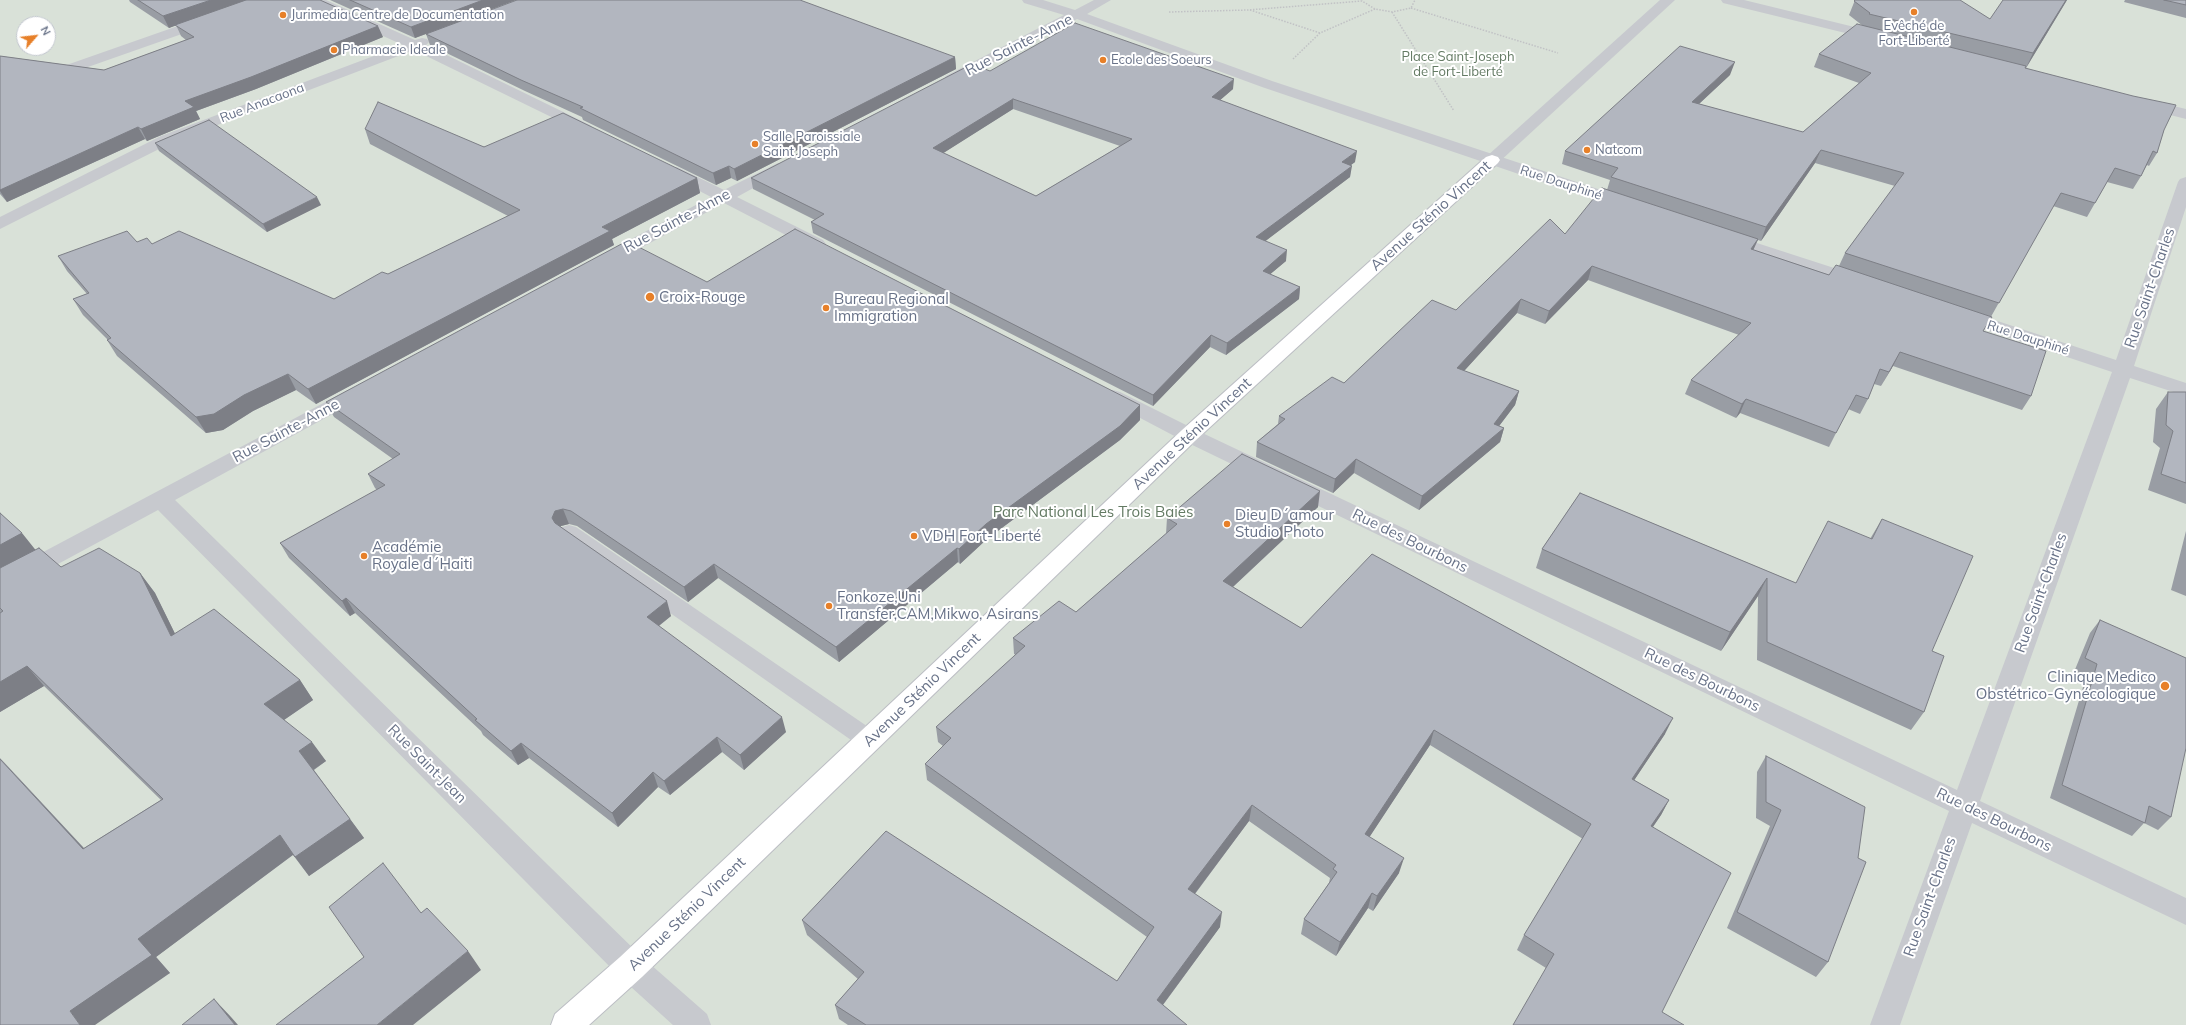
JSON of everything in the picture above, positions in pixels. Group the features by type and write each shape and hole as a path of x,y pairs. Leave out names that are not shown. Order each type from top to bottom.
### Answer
{"main road":[{"name":"Avenue Sténio Vincent","path":"566,1025 631,967 1189,435 1492,160"}],"street":[{"path":"63,72 265,0"},
{"path":"316,0 415,45 601,136"},
{"name":"Rue Dauphiné","path":"1029,0 1077,15 1267,84 1642,210"},
{"name":"Rue Sainte-Anne","path":"935,88 1104,0"},
{"name":"Avenue Sténio Vincent","path":"1492,160 1668,0"},
{"path":"1728,0 1888,40"},
{"name":"Rue Anacaona","path":"0,224 167,139 437,36"},
{"path":"2132,101 2186,114"},
{"name":"Rue Sainte-Anne","path":"590,268 723,196 794,160"},
{"path":"659,164 829,250"},
{"name":"Rue Saint-Charles","path":"1885,1025 1963,805 2123,369 2186,182"},
{"path":"1710,232 1875,287"},
{"name":"Rue Dauphiné","path":"1942,309 2186,390"},
{"name":"Rue Sainte-Anne","path":"0,585 371,385"},
{"name":"Rue des Bourbons","path":"1097,388 1189,435 2186,912"},
{"name":"Rue Saint-Jean","path":"160,499 631,967 696,1025"}],"lane":[{"path":"570,532 869,740"}],"path":[{"path":"1162,12 1248,10 1362,0 1374,9 1392,12 1411,8 1562,55"},
{"path":"1411,8 1415,0 1419,0"},
{"path":"1267,84 1320,33 1374,9"},
{"path":"1248,10 1320,33"},
{"path":"1392,12 1468,133 1492,160"}],"green space":[{"name":"Parc National Les Trois Baies","path":"0,0 2186,0 2186,1025 0,1025"}],"building":[{"path":"138,0 211,0 163,16"},
{"path":"246,0 320,0 378,26 251,77 185,101 194,107 141,129 138,127 0,190 0,56 104,70 194,37 175,25"},
{"path":"350,0 483,0 411,27"},
{"path":"517,0 800,0 955,57 734,169 729,166 713,173 580,108 583,107 521,80 426,34"},
{"path":"1960,0 1990,19 2003,0 2066,0 2033,53 1869,14 1870,13 1854,1"},
{"path":"2164,0 2186,0 2186,5"},
{"path":"1075,23 1234,79 1212,97 1357,151 1342,162 1352,166 1256,237 1287,250 1263,271 1300,287 1227,343 1211,335 1153,395 811,222 824,214 751,178 972,64 990,71","holes":["1013,99 1132,139 1036,196 933,148"]},
{"path":"1857,24 2026,66 2025,68 2133,96 2176,105 2164,130 2157,153 2153,151 2141,176 2115,168 2095,203 2061,193 1999,303 1845,253 1904,173 1821,150 1766,227 1611,177 1618,168 1565,151 1680,46 1735,62 1692,102 1803,132 1871,73 1819,54"},
{"path":"378,102 484,147 563,113 697,178 602,227 610,231 308,389 288,374 244,395 214,414 196,417 107,340 111,338 73,299 89,293 58,256 127,231 137,242 147,238 152,244 179,231 334,299 382,272 388,274 520,210 365,129"},
{"path":"209,120 317,197 263,224 155,143"},
{"path":"1602,188 1758,239 1751,249 1829,275 1836,265 1992,317 1983,331 2046,351 2031,396 1900,352 1889,372 1880,369 1868,399 1856,395 1836,433 1746,399 1742,404 1691,380 1751,323 1592,266 1549,311 1521,299 1457,368 1519,391 1494,424 1504,428 1422,496 1356,459 1335,479 1257,442 1285,419 1279,416 1332,377 1344,383 1432,300 1456,310 1550,219 1565,234"},
{"path":"795,229 1140,405 1120,426 986,524 959,549 957,548 836,647 714,564 684,587 571,511 563,509 555,511 552,518 555,523 667,601 647,617 782,717 740,755 717,737 664,781 653,772 612,813 521,743 511,751 475,720 477,719 346,598 342,601 280,543 385,485 368,474 400,454 326,402 627,241 707,282"},
{"path":"2168,392 2186,392 2186,483 2161,474 2173,431 2166,425"},
{"path":"1242,454 1320,491 1223,581 1301,628 1372,554 1673,718 1632,779 1669,800 1651,826 1731,873 1662,1012 1684,1025 1513,1025 1554,954 1524,935 1591,824 1434,730 1365,834 1404,858 1377,896 1372,893 1340,942 1304,919 1337,872 1333,869 1336,865 1252,805 1188,889 1222,912 1157,1000 1187,1025 866,1025 835,1005 864,972 802,920 886,831 1117,981 1154,927 925,764 951,738 936,727 1025,646 1013,638 1059,601 1076,612 1177,524 1167,518"},
{"path":"1580,493 1796,583 1828,521 1872,539 1882,519 1973,556 1932,651 1944,656 1924,712 1767,642 1767,578 1730,632 1542,549"},
{"path":"0,513 22,533 0,545"},
{"path":"39,548 61,567 99,548 140,573 171,636 214,609 300,680 264,704 312,742 299,751 350,819 295,857 280,835 138,939 152,955 70,1011 80,1025 0,1025 0,759 83,849 163,799 27,666 0,682 0,613 3,611 0,608 0,568"},
{"path":"2100,620 2186,658 2186,748 2171,817 2149,806 2145,823 2062,785 2097,664 2085,658"},
{"path":"1766,756 1865,807 1858,858 1866,862 1828,962 1737,912 1781,810 1766,802"},
{"path":"383,863 421,913 427,908 468,951 377,1025 276,1025 364,957 329,907"},
{"path":"214,999 235,1025 182,1025"}],"place":[{"name":"Evêché de Fort-Liberté","path":"1914,12"},
{"name":"Jurimedia Centre de Documentation","path":"283,15"},
{"name":"Pharmacie Ideale","path":"334,50"},
{"name":"Ecole des Soeurs","path":"1103,60"},
{"name":"Salle Paroissiale Saint Joseph","path":"755,144"},
{"name":"Natcom","path":"1587,150"},
{"name":"Croix-Rouge","path":"650,297"},
{"name":"Bureau Regional Immigration","path":"826,308"},
{"name":"Dieu D´amour Studio Photo","path":"1227,524"},
{"name":"VDH Fort-Liberté","path":"914,536"},
{"name":"Académie Royale d´Haiti","path":"364,556"},
{"name":"Fonkoze,Uni Transfer,CAM,Mikwo, Asirans","path":"829,606"},
{"name":"Clinique Medico Obstétrico-Gynécologique","path":"2165,686"}],"park label":[{"name":"Place Saint-Joseph de Fort-Liberté","path":"1458,64"}]}
